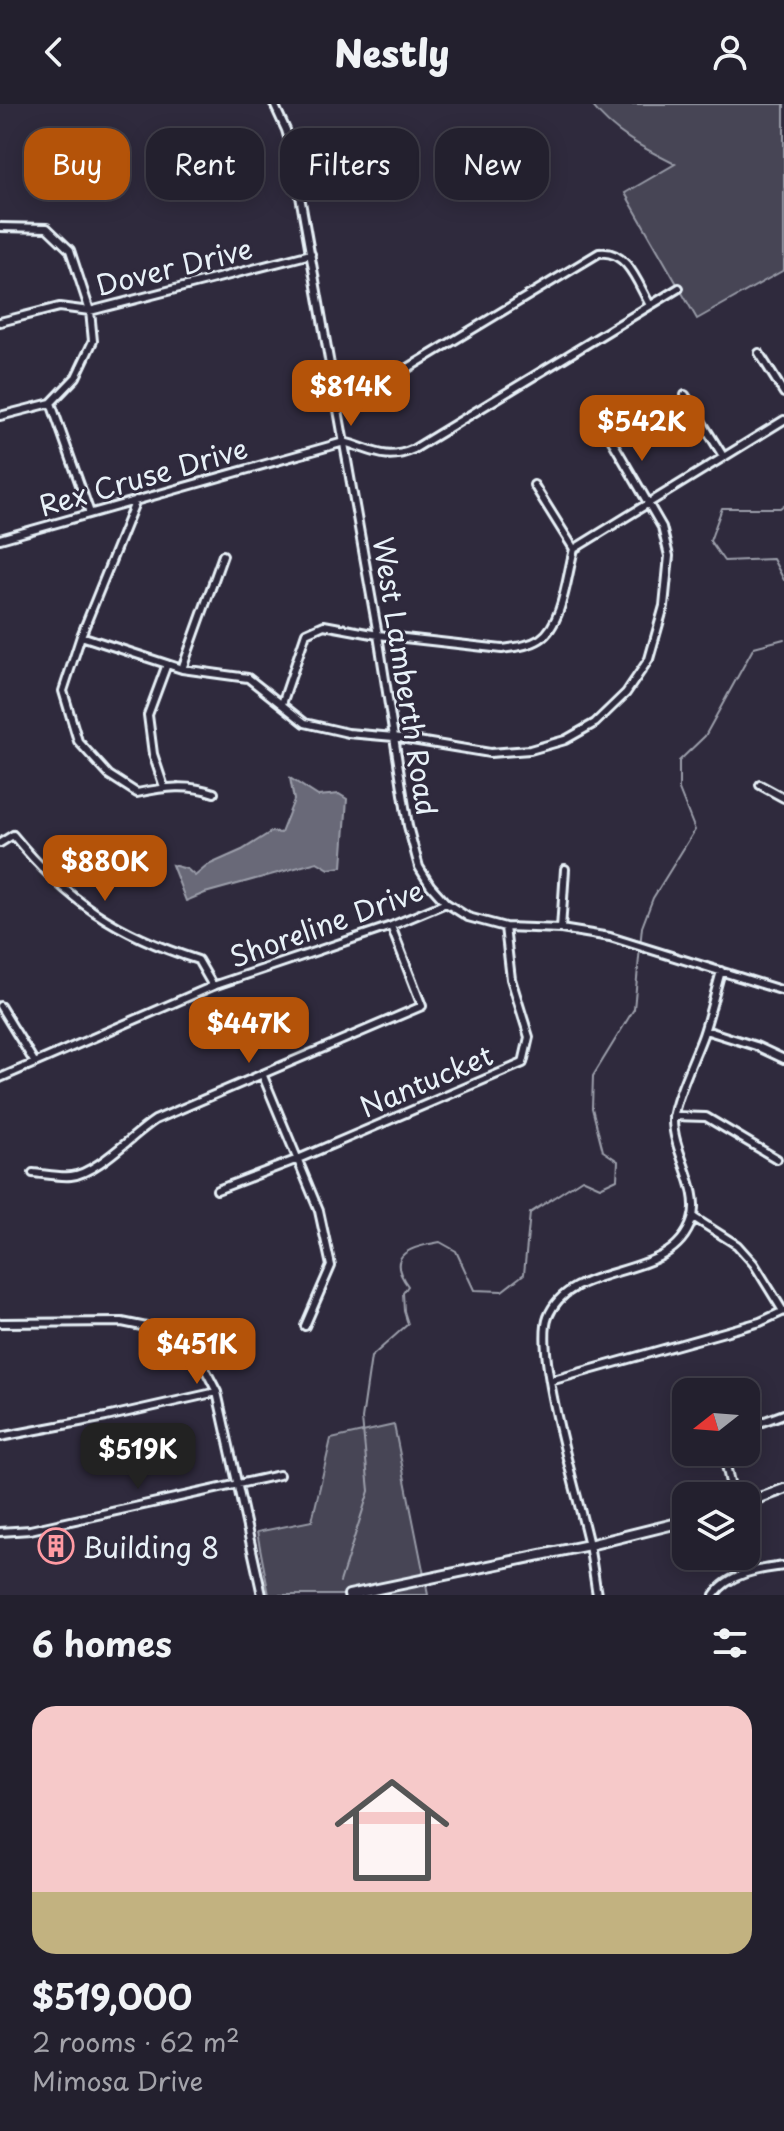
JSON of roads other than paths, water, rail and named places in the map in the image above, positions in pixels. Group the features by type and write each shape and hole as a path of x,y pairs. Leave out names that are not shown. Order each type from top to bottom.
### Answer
{"main road":[{"path":"760,1498 784,1489"},
{"path":"349,1595 672,1524"}],"street":[{"name":"West Lamberth Road","path":"274,104 292,151 338,400 408,826 419,867 446,903 468,917 505,927 561,929 610,937 784,991"},
{"path":"0,227 47,228 70,250 90,311 93,341 76,377 51,403 0,416"},
{"path":"338,400 370,391 599,253 614,253 623,259 650,305"},
{"name":"Dover Drive","path":"0,322 59,307 90,311 311,254"},
{"path":"344,442 390,457 414,449 679,288"},
{"path":"759,353 784,393"},
{"path":"685,395 723,456"},
{"path":"51,403 90,513"},
{"path":"282,704 306,633 324,625 378,635 502,649 541,639 556,623 574,549 784,420"},
{"path":"81,636 182,669 248,678 305,723 348,733 394,737 490,753 530,750 565,740 595,723 626,693 649,659 664,606 669,556 662,527 611,439"},
{"name":"Rex Cruse Drive","path":"0,539 344,442"},
{"path":"534,485 574,549"},
{"path":"136,500 81,636 63,691 78,741 109,775 137,793 164,787 195,786 214,793"},
{"path":"182,669 223,555"},
{"path":"164,787 153,754 148,715 167,664"},
{"path":"760,785 784,798"},
{"path":"0,843 13,835 43,872 91,913 165,950 198,960 213,986"},
{"path":"561,929 565,869"},
{"name":"Shoreline Drive","path":"0,1078 213,986 391,926 446,903"},
{"path":"33,1173 73,1176 103,1163 130,1137 155,1120 422,1006 391,926"},
{"name":"Nantucket","path":"217,1190 298,1159 523,1063 529,1037 511,979 505,927"},
{"path":"597,1595 589,1545 550,1381 544,1342 548,1315 562,1298 578,1286 652,1261 671,1251 684,1237 693,1217 692,1189 675,1143 673,1116 705,1030 721,971"},
{"path":"0,1006 35,1063"},
{"path":"705,1030 756,1046 784,1059"},
{"path":"263,1076 319,1211 331,1266 305,1326"},
{"path":"673,1116 706,1117 777,1159"},
{"path":"550,1381 760,1322 784,1311 754,1264 737,1245 693,1217"},
{"path":"0,1323 122,1322 176,1333 199,1357 217,1392 262,1595"},
{"path":"0,1437 217,1392"},
{"path":"760,1423 784,1414"},
{"path":"0,1532 30,1530 279,1475"},
{"path":"714,1595 729,1579 784,1566"}],"water":[{"path":"290,778 318,796 339,794 347,799 342,867 329,869 317,862 186,901 172,865 187,869 195,876 208,865 242,850 271,832 281,833 294,800"}],"waterway":[{"path":"784,505 780,508 722,508 710,541 724,561 773,559 784,580"},
{"path":"340,1582 369,1491 362,1419 371,1357 408,1324 403,1293 408,1286 401,1275 400,1259 411,1249 440,1242 456,1251 474,1290 502,1291 524,1274 530,1213 582,1179 600,1187 617,1179 618,1161 603,1151 592,1108 593,1076 634,1009 642,927 653,898 695,830 679,790 679,761 705,736 754,647 784,639"}],"place":[{"name":"Building 8","path":"56,1546"}]}
